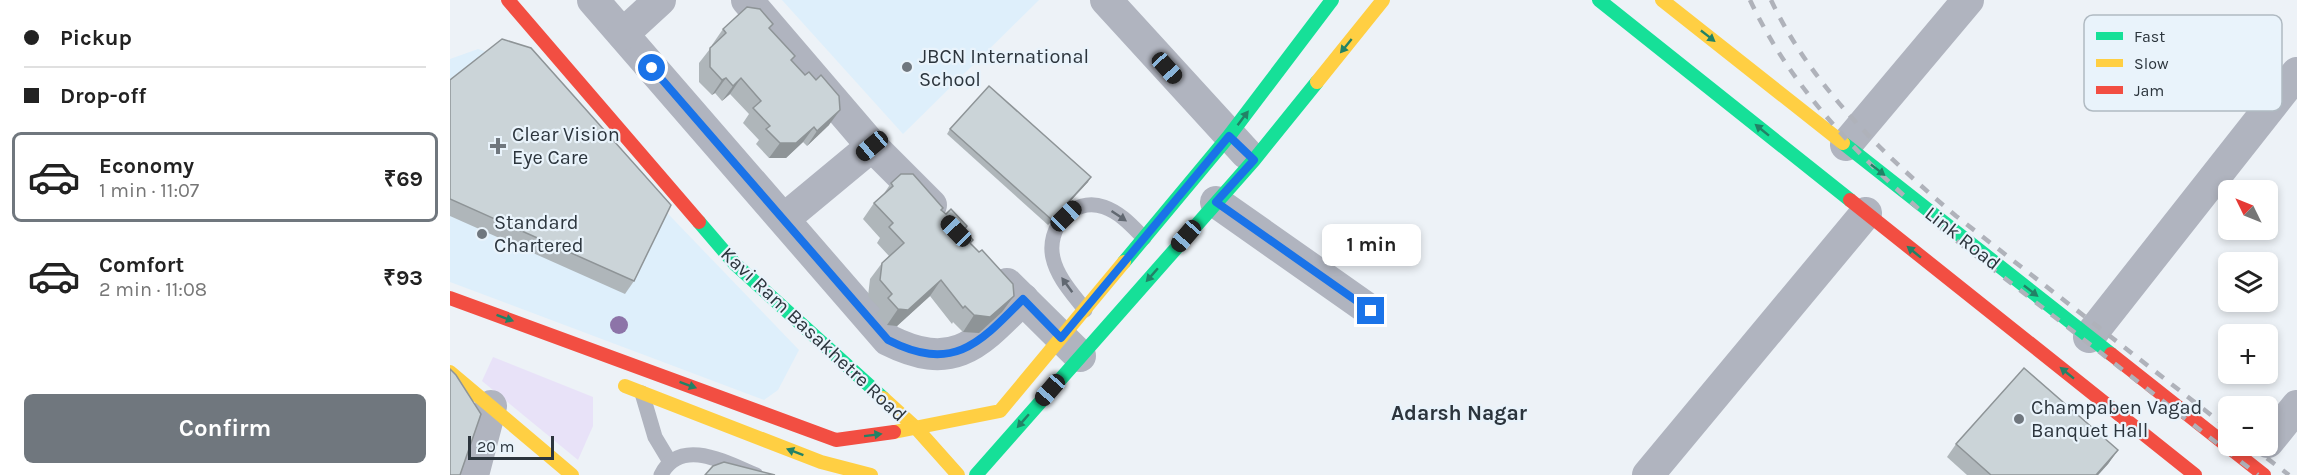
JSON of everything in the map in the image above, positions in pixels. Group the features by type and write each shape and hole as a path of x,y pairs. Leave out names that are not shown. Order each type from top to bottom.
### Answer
{"main road":[{"name":"Kavi Ram Basakhetre Road","path":"508,0 735,264 917,429 958,475"},
{"path":"976,475 1071,347 1084,310 1229,136 1332,0"},
{"path":"450,298 836,440 917,429 1000,411 1071,347 1216,202 1254,160 1383,0"},
{"name":"Link Road","path":"1599,0 1791,147 1866,213 2195,475"},
{"name":"Link Road","path":"1662,0 1811,124 1845,145 2089,337 2262,457"},
{"path":"450,372 572,475"},
{"path":"610,380 821,462 871,475"}],"street":[{"path":"593,0 888,340 915,351 966,350 984,338 1023,299"},
{"path":"623,34 660,0"},
{"path":"747,0 872,146 948,222"},
{"path":"1106,0 1229,136 1254,160"},
{"path":"1845,145 1968,0"},
{"path":"2282,93 2297,74"},
{"path":"2089,337 2268,111"},
{"path":"784,219 872,146"},
{"path":"1216,202 1371,311"},
{"path":"1648,475 1866,213"},
{"path":"989,265 1071,347"},
{"path":"473,475 491,406"},
{"path":"2262,457 2297,406"}],"lane":[{"path":"1084,310 1058,272 1053,259 1051,243 1057,225 1075,208 1102,206 1116,212 1144,238"},
{"path":"642,393 655,437 670,462"},
{"path":"661,475 670,462 690,453 716,459 756,475"}],"shaded area":[{"name":"JBCN International School","path":"782,0 1039,0 903,134"},
{"path":"478,49 524,64 799,350 778,390 764,400 450,282 450,59"},
{"path":"493,357 593,397 593,426 578,460 482,381"}],"building":[{"path":"747,7 760,9 773,24 769,28 795,56 791,60 805,75 809,72 816,80 821,75 839,96 840,110 817,131 814,127 796,143 780,143 766,129 770,126 753,108 761,101 741,78 733,86 726,78 722,80 710,67 710,48 726,33 723,29"},
{"path":"502,39 531,48 671,205 634,281 450,199 450,80"},
{"path":"989,86 1091,177 1052,220 950,129"},
{"path":"901,174 913,174 946,214 951,209 967,226 964,230 973,240 970,243 979,252 982,250 1013,284 1014,296 990,317 974,315 965,306 963,308 941,280 908,310 898,309 888,298 892,294 880,280 882,263 904,243 889,227 893,223 874,203 893,186 891,183"},
{"name":"Champaben Vagad Banquet Hall","path":"2024,368 2118,450 2096,475 1991,475 1956,444"},
{"path":"450,369 481,414 460,475 450,475"},
{"path":"724,462 775,475 705,475 713,466"}],"railway":[{"path":"1750,0 1768,34 1810,97 1860,154 1887,180 1944,231 2258,475"},
{"path":"1771,0 1807,62 1852,118 1902,169 1956,216 2218,420"},
{"path":"2264,456 2289,475"}],"traffic: fast":[{"path":"1124,262 1229,136 1332,0"},
{"path":"1599,0 1850,200"},
{"path":"976,475 1254,160 1317,82"},
{"path":"1843,143 2111,354"},
{"path":"699,222 735,264 883,398"}],"traffic: slow":[{"path":"1317,82 1383,0"},
{"path":"1662,0 1843,143"},
{"path":"894,432 1000,411 1124,262"},
{"path":"450,372 572,475"},
{"path":"625,386 821,462 871,475"},
{"path":"883,398 917,429 958,475"}],"traffic: jam":[{"path":"508,0 699,222"},
{"path":"1850,200 2195,475"},
{"path":"450,298 836,440 894,432"},
{"path":"2111,354 2264,475"}],"place":[{"name":"JBCN International School","path":"907,67"},
{"name":"Clear Vision Eye Care","path":"498,146"},
{"name":"Standard Chartered","path":"482,234"},
{"name":"Champaben Vagad Banquet Hall","path":"2019,419"}],"district":[{"name":"Adarsh Nagar","path":"1459,413"}],"route":[{"path":"652,68 888,340 899,346 915,351 945,353 966,350 984,338 1023,299 1061,338 1229,136 1254,160 1216,202 1371,311"}]}
